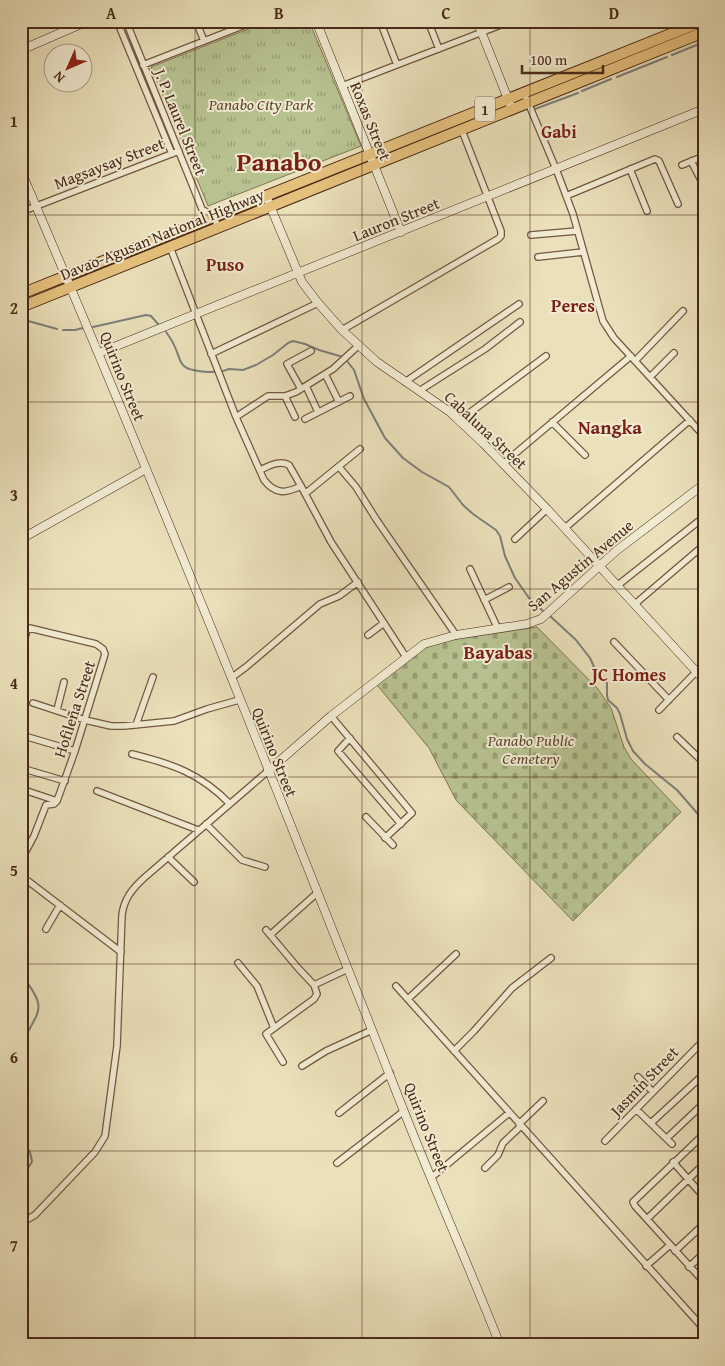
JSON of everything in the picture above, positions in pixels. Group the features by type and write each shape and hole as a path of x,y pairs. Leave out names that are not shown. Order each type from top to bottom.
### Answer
{"highway":[{"name":"Davao-Agusan National Highway","path":"21,307 310,191 372,160 657,45 703,21"},
{"name":"Davao-Agusan National Highway","path":"657,45 704,32"},
{"name":"Davao-Agusan National Highway","path":"21,294 305,180 372,160"},
{"path":"305,180 310,191"}],"street":[{"path":"21,50 88,21"},
{"name":"J. P. Laurel Street","path":"117,21 172,154"},
{"name":"J. P. Laurel Street","path":"126,21 202,209 214,217 218,227"},
{"path":"196,21 204,41"},
{"path":"143,65 256,21"},
{"name":"Roxas Street","path":"316,21 400,232"},
{"path":"380,21 397,65"},
{"path":"428,21 439,49"},
{"path":"476,21 510,105"},
{"path":"342,86 511,21"},
{"path":"525,98 566,196 603,322 614,338 704,436"},
{"name":"Lauron Street","path":"99,353 704,109"},
{"path":"342,330 501,236 501,231 459,125"},
{"name":"Magsaysay Street","path":"21,212 178,151"},
{"path":"682,165 704,156"},
{"path":"566,196 657,159 678,204"},
{"path":"691,161 704,186"},
{"path":"630,169 647,211"},
{"name":"Quirino Street","path":"21,171 99,353 500,1345"},
{"name":"Cabaluna Street","path":"266,196 298,273 310,293 342,330 377,362 460,420 548,509 704,680"},
{"path":"531,235 577,231"},
{"path":"170,247 236,417 267,483 277,491 290,490 301,486"},
{"path":"538,257 583,252"},
{"path":"211,354 318,303"},
{"path":"405,382 519,304"},
{"path":"504,463 633,358 683,311"},
{"path":"419,391 485,349 520,322"},
{"path":"236,417 268,396 286,396 303,387 325,374 358,346"},
{"path":"311,351 287,364 318,412"},
{"path":"650,377 674,353"},
{"path":"460,420 546,356"},
{"path":"325,374 339,402"},
{"path":"286,396 295,418"},
{"path":"305,419 350,396"},
{"path":"564,528 690,420"},
{"path":"552,422 586,455"},
{"path":"306,494 360,449"},
{"path":"260,470 278,463 289,465 331,542 406,657"},
{"path":"339,467 356,487 456,635"},
{"path":"21,539 146,469"},
{"name":"San Agustin Avenue","path":"268,771 331,716 406,657 429,642 456,635 532,623 541,619 599,566 704,484"},
{"path":"515,539 548,509"},
{"path":"618,585 704,517"},
{"path":"635,604 704,545"},
{"path":"470,569 498,629"},
{"path":"231,678 320,604 339,596 358,582"},
{"path":"484,600 509,587"},
{"path":"368,635 384,623"},
{"path":"21,648 24,627"},
{"name":"Hofileña Street","path":"24,627 96,644 103,649 105,658 57,801"},
{"path":"614,642 669,700"},
{"path":"659,710 696,672"},
{"path":"136,725 153,677"},
{"path":"56,710 64,682"},
{"path":"33,703 85,720 111,726 174,721 240,700"},
{"path":"331,716 412,813 385,838"},
{"path":"21,735 75,751"},
{"path":"677,737 704,763"},
{"path":"350,738 338,751 401,824"},
{"path":"132,754 164,762 197,777 213,788 230,804"},
{"path":"21,768 65,781"},
{"path":"21,1216 28,1218 35,1215 95,1152 105,1136 117,1046 122,915 125,902 138,884 268,771"},
{"path":"21,789 57,801"},
{"path":"97,791 198,830"},
{"path":"26,851 46,805 54,804 57,801"},
{"path":"366,817 393,845"},
{"path":"206,824 242,860 264,867"},
{"path":"168,857 194,882"},
{"path":"28,881 121,952"},
{"path":"282,1062 266,1036 267,1032 314,999 317,994 314,985 268,932 317,893"},
{"path":"46,929 60,905"},
{"path":"408,999 456,954"},
{"path":"454,1051 512,988 551,958"},
{"path":"238,962 257,986 274,1028"},
{"path":"314,985 348,969"},
{"path":"396,986 704,1329"},
{"path":"302,1066 372,1030"},
{"name":"Jasmin Street","path":"605,1141 704,1040"},
{"path":"339,1113 390,1073"},
{"path":"651,1123 704,1074"},
{"path":"638,1077 652,1091"},
{"path":"485,1168 498,1155 503,1143 543,1101"},
{"path":"666,1138 704,1103"},
{"path":"636,1109 672,1144"},
{"path":"337,1163 404,1111"},
{"path":"432,1177 509,1113"},
{"path":"702,1281 635,1206 634,1200 704,1134"},
{"path":"674,1162 704,1196"},
{"path":"646,1219 704,1164"},
{"path":"675,1251 704,1224"},
{"path":"646,1266 670,1245"},
{"path":"689,1267 704,1253"},
{"path":"700,1345 704,1341"}],"green space":[{"name":"Panabo City Park","path":"269,21 309,21 361,146 208,206 151,67"},
{"name":"Panabo Public Cemetery","path":"537,627 598,689 611,708 624,747 631,759 681,812 573,921 456,800 429,748 377,685 422,649 444,641"}],"waterway":[{"path":"672,55 704,42"},
{"path":"617,77 667,57"},
{"path":"582,91 611,79"},
{"path":"535,109 578,93"},
{"path":"93,327 146,315 151,316 158,324"},
{"path":"21,319 57,329"},
{"path":"63,330 83,328"},
{"path":"166,332 184,366 190,369 214,372"},
{"path":"223,371 229,369 243,370 256,365 293,341 343,357"},
{"path":"347,361 354,370 364,399 385,438 403,458 422,472 449,487 463,505 496,530 500,536 505,556 515,578 529,598 543,611"},
{"path":"550,616 576,640 590,658 595,669 607,683 608,700 617,708 620,714 627,739 633,751 645,764 677,790 704,821"},
{"path":"21,975 36,997 38,1005 38,1011 21,1047"},
{"path":"21,1143 29,1151 32,1162 21,1178"}],"district":[{"name":"Gabi","path":"559,131"},
{"name":"Panabo","path":"279,161"},
{"name":"Puso","path":"225,264"},
{"name":"Peres","path":"573,305"},
{"name":"Nangka","path":"610,427"},
{"name":"Bayabas","path":"498,652"},
{"name":"JC Homes","path":"629,674"}]}
